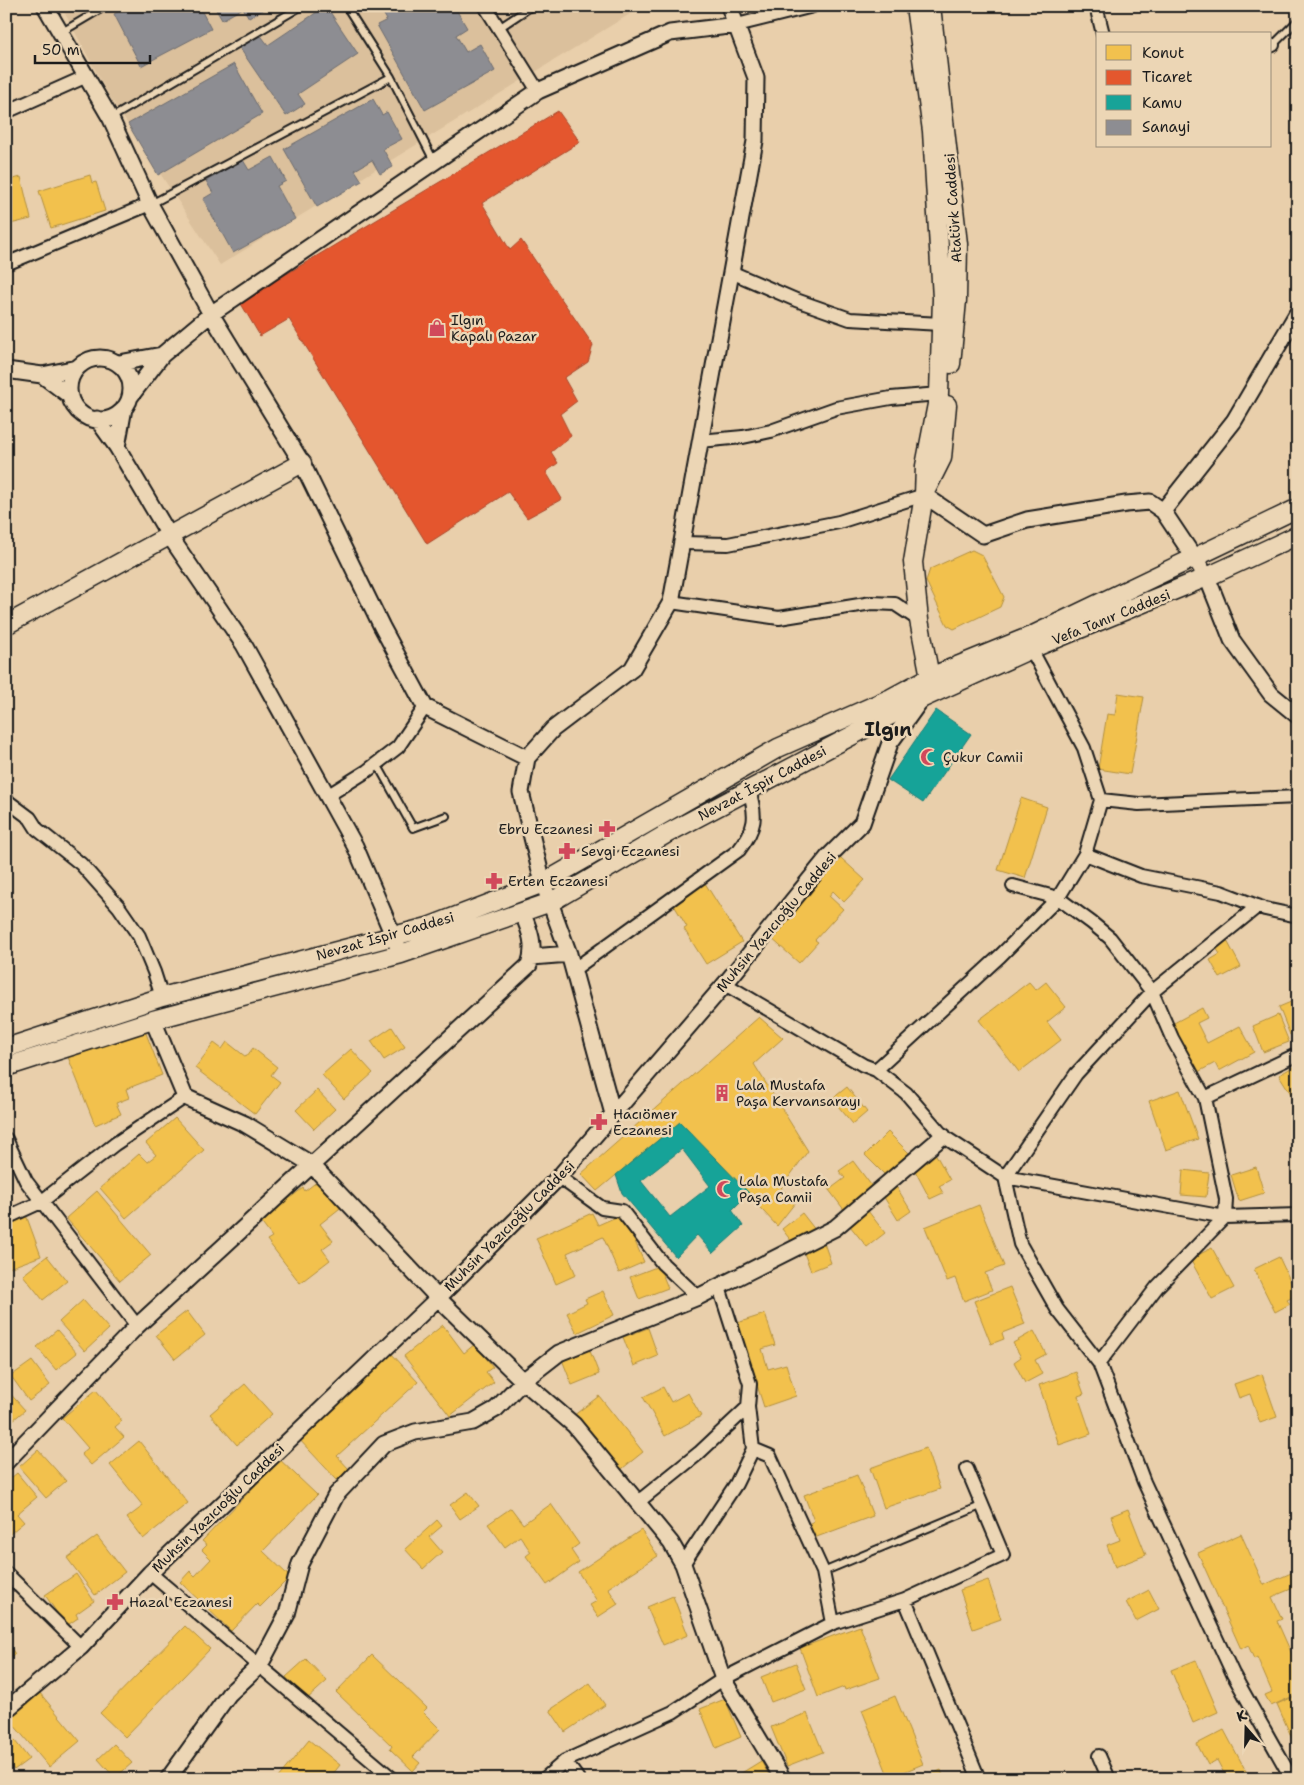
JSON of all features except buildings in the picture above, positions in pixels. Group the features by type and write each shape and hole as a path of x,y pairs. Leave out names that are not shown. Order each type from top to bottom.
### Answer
{"main road":[{"name":"Atatürk Caddesi","path":"915,6 932,131 941,260 942,324 939,394 925,466 924,495 913,562 919,620 930,677"},
{"name":"Atatürk Caddesi","path":"924,495 942,458 957,300 958,254 931,6"},
{"path":"6,625 302,463"},
{"name":"Vefa Tanır Caddesi","path":"930,677 1033,635 1298,508"},
{"name":"Vefa Tanır Caddesi","path":"923,698 1031,649 1207,577 1298,535"},
{"name":"Nevzat İspir Caddesi","path":"6,1048 162,997 428,927 543,883 778,748 891,698 930,677"},
{"name":"Nevzat İspir Caddesi","path":"6,1067 153,1020 402,954 551,902 668,833 923,698"}],"street":[{"path":"44,6 87,76 110,119 150,204 211,314 302,463 382,627 425,707 527,758"},
{"path":"485,6 538,91"},
{"path":"613,1114 574,970 543,883 521,792 527,758 552,728 632,669 671,602 755,132 756,78 729,6"},
{"path":"42,375 70,396 77,409 89,418 104,420 118,415 162,355 211,314 538,91 670,33 737,25 813,6"},
{"path":"1096,6 1102,32"},
{"path":"6,112 87,76"},
{"path":"6,264 150,204"},
{"path":"731,272 803,303 850,319 942,324"},
{"path":"1163,511 1234,421 1298,312"},
{"path":"118,364 162,355"},
{"path":"6,370 42,375 77,368 90,360 105,358 118,364 128,375 132,389 127,402 118,447"},
{"path":"70,396 70,381 77,368"},
{"path":"700,442 743,437 771,431 836,408 891,398 939,394"},
{"path":"97,419 118,447 169,535 244,645 354,846 402,954"},
{"path":"682,542 728,544 839,522 924,495 983,535 1028,520 1126,504 1150,502 1163,511 1207,577 1232,640 1272,694 1298,716"},
{"path":"671,602 779,618 872,603 895,604 919,620"},
{"path":"876,1070 1000,956 1058,898 1085,854 1101,800 1084,748 1031,649"},
{"name":"Muhsin Yazıcıoğlu Caddesi","path":"6,1710 80,1647 150,1573 438,1298 560,1177 725,984 828,857 862,823 890,743 923,698 930,677"},
{"path":"327,796 377,764 398,747 425,707"},
{"path":"574,970 739,850 752,833 755,812 749,790"},
{"path":"1101,800 1139,804 1298,797"},
{"path":"6,800 30,818 37,829 81,864 119,907 138,936 154,972 162,997"},
{"path":"1085,854 1141,876 1221,892 1258,906 1298,916"},
{"path":"1013,886 1058,898 1110,938 1152,992 1172,1038 1206,1098 1226,1199 1225,1217 1157,1287 1099,1363"},
{"path":"1258,906 1152,992 1076,1074 1005,1177 1020,1244 1056,1309 1099,1363 1144,1482 1225,1656 1292,1779"},
{"path":"6,1462 137,1326 529,965 534,949 532,937 522,912"},
{"path":"532,957 569,954"},
{"path":"725,984 864,1065 876,1070 906,1093 943,1136 1005,1177 1225,1217 1298,1215"},
{"path":"153,1020 184,1097 245,1124 311,1164 438,1298 523,1381 574,1425 638,1502 671,1543 683,1564 723,1679 782,1779"},
{"path":"1206,1098 1298,1054"},
{"path":"6,1218 41,1202 115,1144 184,1097"},
{"path":"168,1779 229,1694 260,1665 287,1614 300,1564 336,1495 384,1444 415,1432 473,1422 496,1409 523,1381 558,1353 698,1297 835,1228 943,1136"},
{"path":"6,1139 26,1181 137,1326"},
{"path":"560,1177 602,1208 622,1211 663,1264 698,1297"},
{"path":"683,1564 736,1484 752,1449 748,1407 750,1384 719,1287"},
{"path":"638,1502 700,1454 748,1407"},
{"path":"752,1449 770,1456 824,1572 833,1623"},
{"path":"544,1779 565,1761 673,1712 723,1679 833,1623 905,1600 1003,1555 967,1470"},
{"path":"6,1573 80,1647"},
{"path":"150,1573 393,1779"},
{"path":"905,1600 979,1779"},
{"path":"1100,1756 1109,1779"},
{"path":"565,1761 578,1779"}],"lane":[{"path":"60,33 106,6"},
{"path":"110,119 302,6"},
{"path":"346,6 391,77 435,162"},
{"path":"499,28 532,6"},
{"path":"1272,45 1298,20"},
{"path":"150,204 391,77"},
{"path":"377,764 413,828 446,816"},
{"path":"824,1572 983,1505"}],"shaded area":[{"path":"61,6 643,6 220,265 108,94"}],"place":[{"name":"Ilgın Kapalı Pazar","path":"437,328"},
{"name":"Çukur Camii","path":"929,757"},
{"name":"Ebru Eczanesi","path":"607,829"},
{"name":"Sevgi Eczanesi","path":"567,851"},
{"name":"Erten Eczanesi","path":"494,881"},
{"name":"Lala Mustafa Paşa Kervansarayı","path":"722,1093"},
{"name":"Hacıömer Eczanesi","path":"599,1122"},
{"name":"Lala Mustafa Paşa Camii","path":"725,1189"},
{"name":"Hazal Eczanesi","path":"115,1602"}],"district":[{"name":"Ilgın","path":"888,729"}]}
